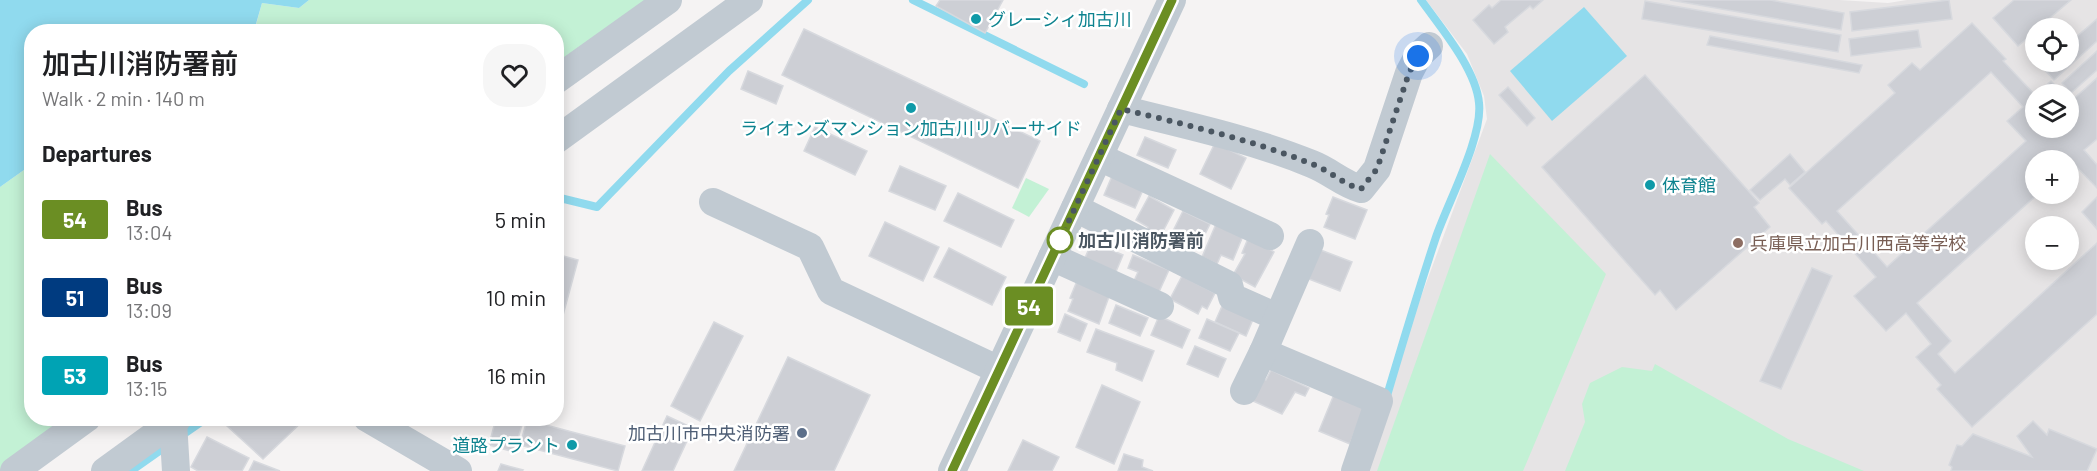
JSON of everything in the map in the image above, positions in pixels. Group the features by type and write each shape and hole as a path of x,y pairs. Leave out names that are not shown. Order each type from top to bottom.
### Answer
{"street":[{"path":"564,74 668,0"},
{"path":"564,134 749,0"},
{"path":"952,471 1172,0"},
{"path":"1121,109 1267,148 1315,165 1348,185 1361,189 1377,169 1401,70 1429,46"},
{"path":"1099,157 1270,236"},
{"path":"713,202 810,247 831,291 999,370"},
{"path":"1075,208 1229,285 1232,297 1276,317"},
{"path":"1244,391 1310,243"},
{"path":"1052,257 1160,306"},
{"path":"1263,352 1379,401 1355,471"},
{"path":"14,471 76,426"},
{"path":"105,471 168,426"},
{"path":"176,426 176,471"},
{"path":"381,426 458,471"}],"shaded area":[{"name":"兵庫県立加古川西高等学校","path":"1426,0 1839,0 1888,3 1907,0 2097,0 2097,471 1368,471 1415,313 1487,119 1484,96 1467,54"}],"green space":[{"path":"309,0 665,0 564,72 564,24 256,24 262,3 299,8"},
{"path":"1490,154 1606,274 1523,471 1377,471"},
{"path":"24,170 24,426 65,426 0,471 0,187"},
{"path":"1026,178 1049,189 1029,217 1012,208"},
{"path":"1655,364 1788,439 1864,471 1565,471 1585,422 1582,404 1590,383 1622,367 1652,371"}],"water":[{"path":"0,0 309,0 299,8 262,3 256,24 24,24 24,170 0,187"},
{"path":"1584,7 1627,56 1552,121 1510,71"}],"building":[{"name":"グレーシィ加古川","path":"940,0 1003,0 985,33 936,6"},
{"path":"1501,0 1543,0 1533,9 1530,6 1505,27 1508,32 1494,44 1473,20 1489,5 1492,8"},
{"path":"1670,0 1770,0 1844,13 1841,30"},
{"path":"1949,0 1952,19 1852,31 1850,12"},
{"path":"2014,0 2071,0 2050,18 2025,18 2025,40 2018,46 1993,18"},
{"path":"1645,1 1841,35 1838,52 1642,19"},
{"path":"2097,19 2097,41 2079,57 2079,35"},
{"path":"1972,23 2006,59 2003,61 2025,84 2025,138 2079,138 2079,94 2097,78 2097,139 2084,150 2097,165 2097,188 2079,169 2079,150 2025,150 2025,204 2027,204 1917,303 1951,341 1938,354 1955,373 2068,270 2079,270 2079,259 2097,243 2097,314 1972,427 1937,389 1941,385 1916,357 1931,344 1906,313 1886,331 1854,296 1876,277 1826,221 1822,224 1789,188 1895,93 1888,85 1912,63 1920,70","holes":["1991,72 2023,107 2007,121 2026,141 1887,267 1837,211"]},
{"name":"ライオンズマンション加古川リバーサイド","path":"804,29 1040,141 1018,188 782,75"},
{"path":"1918,30 1921,47 1851,56 1849,39"},
{"path":"1710,36 1862,65 1859,73 1707,45"},
{"path":"2097,51 2097,70 2079,86 2079,84 2063,84 2074,72 2079,72 2079,67"},
{"path":"748,71 783,86 776,104 741,89"},
{"path":"2047,72 2063,72 2054,80"},
{"name":"体育館","path":"1645,75 1759,203 1754,207 1770,227 1676,310 1660,290 1655,295 1542,167"},
{"path":"1508,87 1535,118 1527,126 1499,95"},
{"path":"815,127 867,151 855,175 804,151"},
{"path":"1145,137 1176,150 1168,168 1137,155"},
{"path":"1215,143 1246,158 1231,189 1200,174"},
{"path":"1790,154 1805,172 1790,185 1785,179 1760,200 1750,190"},
{"path":"900,166 946,186 935,210 889,191"},
{"path":"1112,176 1143,190 1135,208 1104,195"},
{"path":"958,193 1014,220 1001,247 944,221"},
{"path":"1149,196 1174,210 1159,239 1146,232 1148,227 1136,220"},
{"path":"1333,197 1367,210 1355,239 1324,227 1329,215 1326,214"},
{"path":"2097,197 2097,229 2082,212"},
{"path":"1183,211 1210,224 1198,248 1171,235"},
{"path":"885,222 939,247 923,281 869,256"},
{"path":"1216,224 1243,236 1233,260 1221,255 1217,264 1202,257"},
{"path":"1249,236 1274,252 1255,287 1233,275 1245,254 1242,253"},
{"path":"1092,242 1123,255 1115,274 1084,260"},
{"path":"949,248 1006,277 992,305 934,277"},
{"path":"1318,249 1352,262 1340,291 1309,279"},
{"path":"1133,255 1169,270 1158,294 1133,283 1138,272 1128,268"},
{"path":"564,256 578,260 564,312"},
{"path":"1812,268 1832,276 1781,389 1760,381"},
{"path":"1182,276 1215,293 1207,309 1202,306 1198,314 1170,299"},
{"path":"1077,281 1110,294 1099,324 1068,311 1073,299 1070,298"},
{"path":"1223,304 1254,317 1246,336 1215,322"},
{"path":"1116,305 1148,318 1140,336 1109,323"},
{"path":"1065,314 1087,324 1080,341 1058,332"},
{"path":"1159,316 1190,330 1182,348 1151,335"},
{"path":"1207,319 1239,333 1230,351 1199,338"},
{"path":"714,322 743,336 700,421 671,406"},
{"path":"1096,329 1154,351 1142,381 1116,370 1117,363 1087,352"},
{"path":"1195,346 1226,359 1218,377 1187,364"},
{"name":"加古川市中央消防署","path":"788,357 870,395 834,471 734,471"},
{"path":"1271,370 1309,388 1305,396 1295,392 1282,414 1251,400 1260,379 1266,380"},
{"path":"1102,385 1140,402 1114,464 1076,447"},
{"path":"1335,392 1365,405 1350,444 1319,431"},
{"path":"667,416 693,428 673,471 642,471"},
{"path":"2033,421 2047,435 2049,429 2097,449 2087,471 1951,471 1952,467 1949,465 1957,445 1962,446 1973,434 2032,457 2017,436"},
{"path":"227,426 298,426 263,459"},
{"path":"494,426 522,426 514,452 489,445"},
{"name":"道路プラント","path":"525,426 550,426 625,446 618,471 520,445"},
{"path":"207,437 249,458 242,471 198,471 191,467"},
{"path":"1023,440 1059,457 1052,471 1008,471"},
{"path":"1124,454 1143,460 1142,467 1153,471 1118,471"},
{"path":"254,461 280,471 249,471"},
{"path":"501,464 523,470 498,471"}],"waterway":[{"path":"564,199 597,207 729,71 808,0"},
{"path":"913,0 1084,84"},
{"path":"1386,399 1436,237 1464,170 1479,117 1476,90 1465,63 1421,0"},
{"path":"181,436 195,426"},
{"path":"131,471 168,445"}],"bus line":[{"name":"54","path":"952,471 1172,0"}],"place":[{"name":"グレーシィ加古川","path":"976,19"},
{"name":"ライオンズマンション加古川リバーサイド","path":"911,108"},
{"name":"体育館","path":"1650,185"},
{"name":"加古川消防署前","path":"1060,240"},
{"name":"兵庫県立加古川西高等学校","path":"1738,243"},
{"name":"加古川市中央消防署","path":"802,433"},
{"name":"道路プラント","path":"572,445"}],"route":[{"path":"1060,240 1121,109 1267,148 1315,165 1348,185 1361,189 1377,169 1409,73 1418,56"}]}
